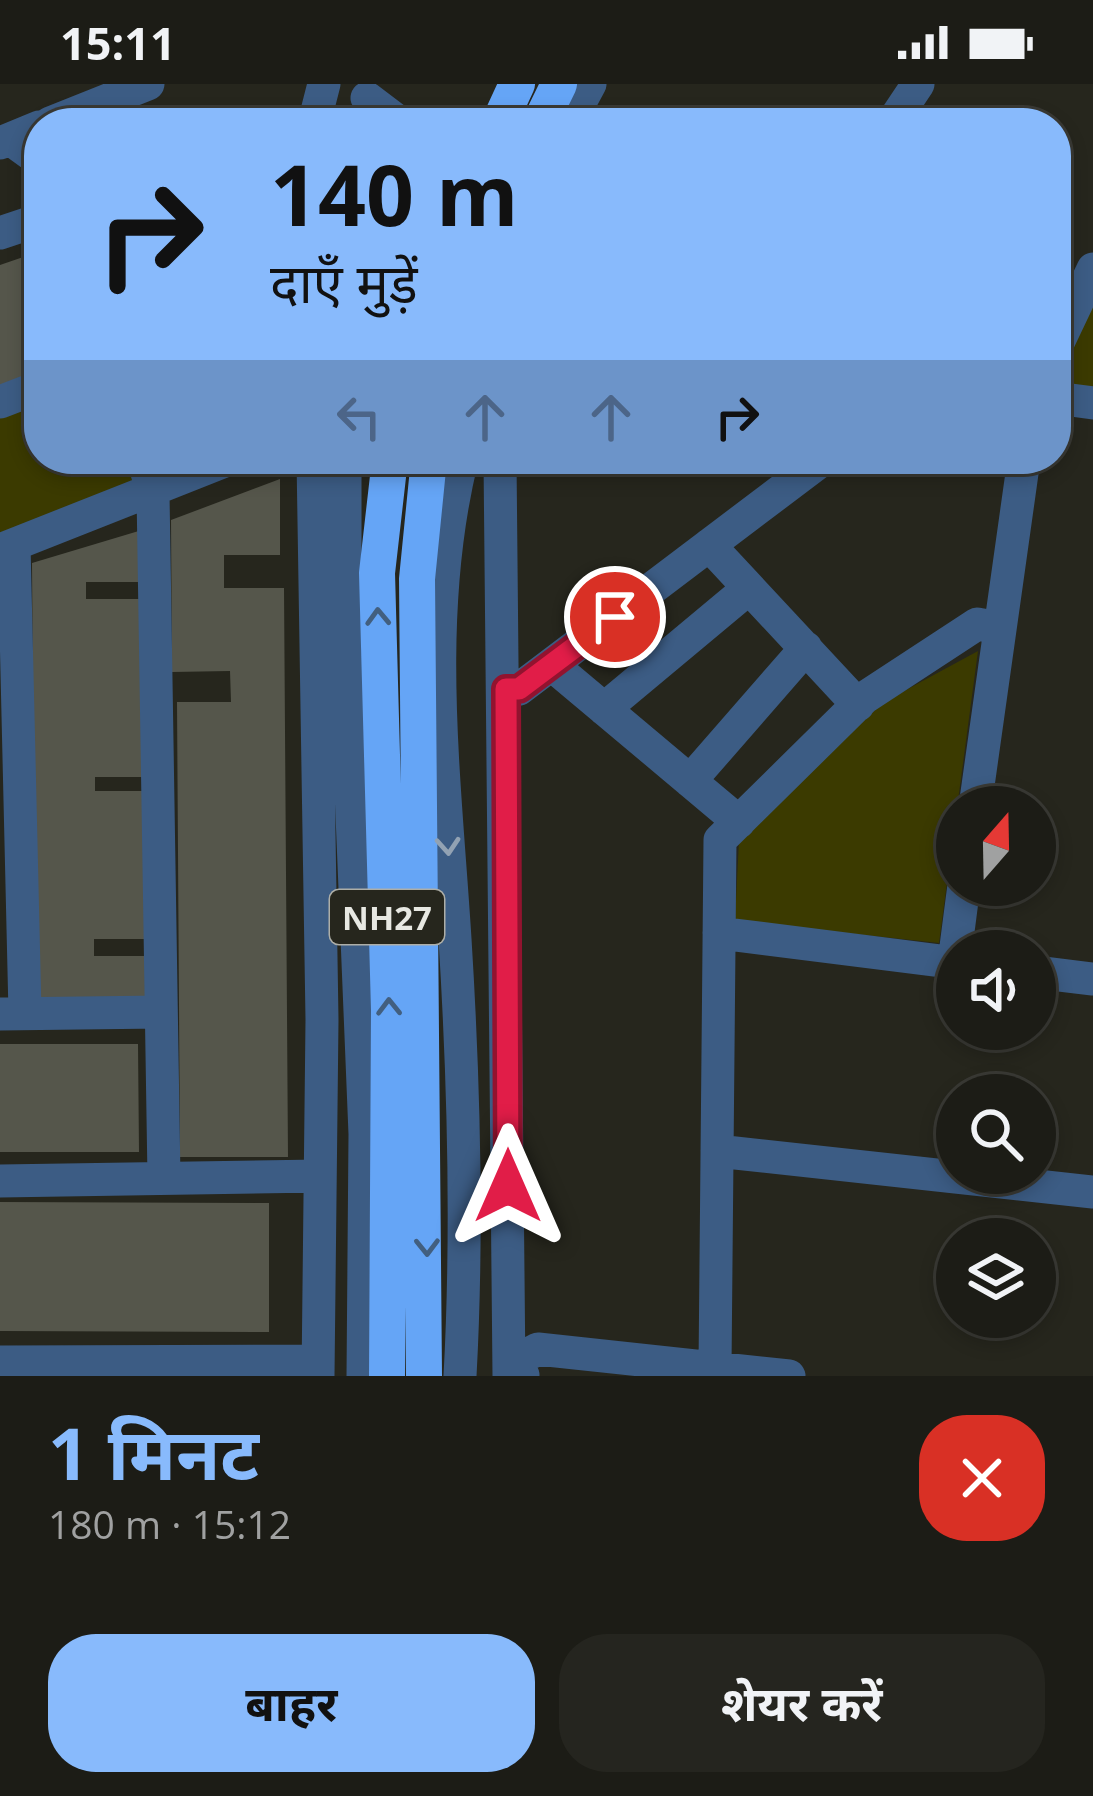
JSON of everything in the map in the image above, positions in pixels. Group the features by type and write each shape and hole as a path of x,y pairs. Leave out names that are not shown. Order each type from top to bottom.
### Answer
{"highway":[{"name":"NH27","path":"387,1376 389,1010 377,573 388,474"},
{"name":"NH27","path":"424,1376 417,579 428,474"}],"street":[{"path":"88,108 148,84"},
{"path":"1071,315 1093,269"},
{"path":"147,474 154,493 164,1178"},
{"path":"161,1012 13,1013 7,548 196,474"},
{"path":"0,1362 146,1369 318,1368 313,474"},
{"path":"345,474 350,783 365,1134 364,1376"},
{"path":"458,474 447,519 437,680 455,945 464,1214 460,1376"},
{"path":"500,474 514,1372"},
{"path":"506,689 519,689 803,474"},
{"path":"978,786 1015,474"},
{"path":"709,545 858,705"},
{"path":"604,709 749,587"},
{"path":"715,1368 720,840 858,705 977,624 999,628"},
{"path":"690,781 806,649"},
{"path":"552,664 739,822"},
{"path":"719,933 936,960"},
{"path":"1056,975 1093,979"},
{"path":"717,1151 1093,1192"},
{"path":"0,1181 320,1176"},
{"path":"514,1372 538,1349 789,1376"}],"shaded area":[{"path":"1093,297 1093,387 1071,384 1071,340"},
{"path":"24,409 24,474 133,474 136,482 0,536 0,418"},
{"path":"978,651 960,786 936,786 936,906 944,906 936,943 735,921 739,840 882,703"}],"building":[{"path":"24,257 24,378 0,387 0,265"},
{"path":"280,479 280,555 224,555 224,588 284,588 288,1157 180,1157 177,702 231,702 230,671 172,672 171,520"},
{"path":"142,530 142,582 86,582 86,599 145,599 145,777 95,777 95,791 148,791 149,939 94,939 94,956 149,956 150,998 35,998 32,563"},
{"path":"0,1044 138,1044 139,1152 0,1152"},
{"path":"0,1202 269,1203 269,1332 0,1331"}],"route":[{"path":"508,1186 506,689 519,689 615,617"}]}
